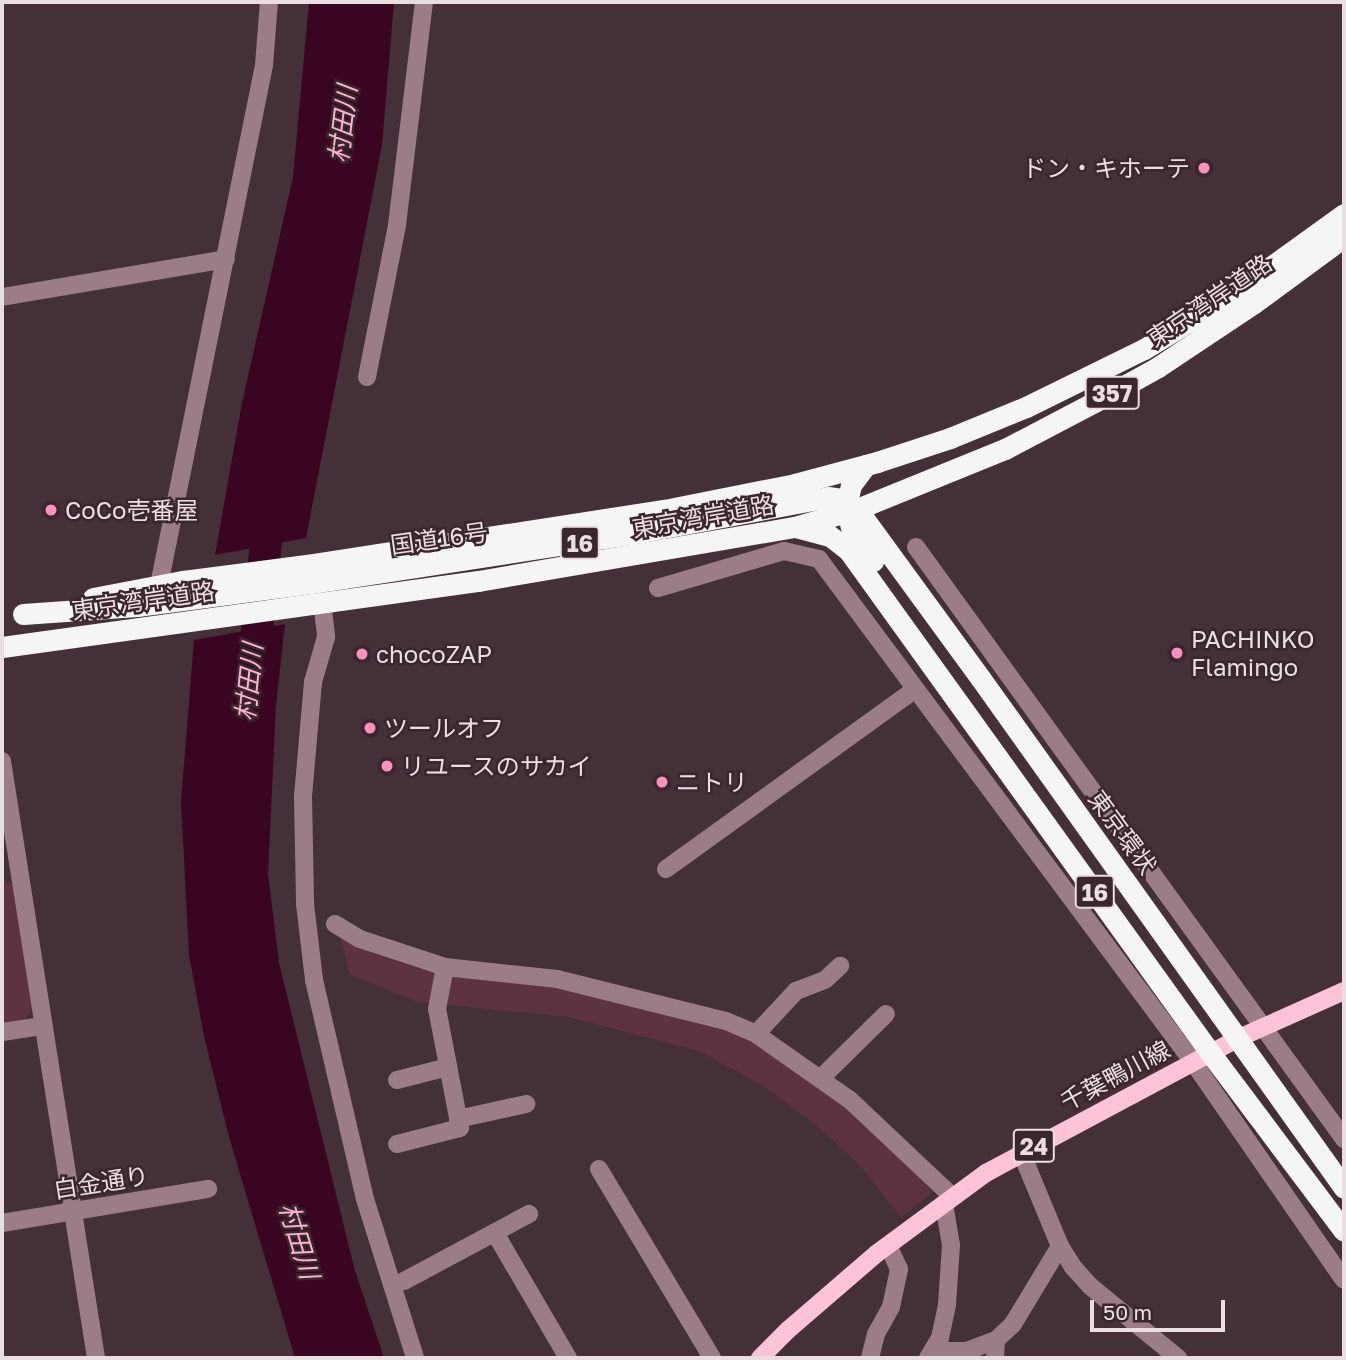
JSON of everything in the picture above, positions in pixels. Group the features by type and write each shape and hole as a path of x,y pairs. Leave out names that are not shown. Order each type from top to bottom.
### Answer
{"highway":[{"name":"東京湾岸道路","path":"2,647 178,622 638,514 795,484 950,438 1026,407 1143,349 1226,299 1344,214"},
{"name":"東京湾岸道路","path":"12,616 159,585 182,591 314,588 492,578 794,527 1005,449 1107,396 1158,367 1254,303 1344,237"},
{"path":"850,508 851,485 866,465"},
{"name":"国道16号","path":"314,588 682,526 828,498 850,508"},
{"name":"16","path":"850,508 852,532 933,643 979,729"},
{"name":"東京環状","path":"850,508 1239,1038 1344,1188"},
{"name":"16","path":"794,527 814,529 830,536 849,551 979,729 1202,1058 1344,1231"},
{"name":"16","path":"12,616 182,591"}],"main road":[{"name":"千葉鴨川線","path":"760,1358 788,1330 888,1245 948,1200 1021,1152 1239,1038 1344,991"}],"street":[{"path":"159,585 264,65 269,2"},
{"path":"367,377 397,225 424,2"},
{"path":"2,297 226,258"},
{"path":"916,547 1344,1139"},
{"path":"658,588 784,551 819,559 1159,1016 1202,1058 1344,1280"},
{"path":"314,588 326,637 313,682 303,796 305,904 314,980 365,1199 415,1358"},
{"path":"666,869 914,690"},
{"path":"2,761 10,870 42,1026 96,1358"},
{"path":"335,924 360,939 445,967 558,979 726,1021 756,1034 821,1078 885,1129 948,1200 951,1245 947,1304 940,1338 930,1355"},
{"path":"756,1034 796,991 825,980 840,966"},
{"path":"397,1144 460,1128 437,1009 445,967"},
{"path":"821,1078 886,1014"},
{"path":"2,1032 42,1026"},
{"path":"397,1080 448,1068"},
{"path":"458,1119 526,1104"},
{"path":"1021,1152 1060,1246 1073,1267 1090,1286 1178,1358"},
{"path":"599,1168 712,1358"},
{"name":"白金通り","path":"2,1223 208,1189"},
{"path":"404,1281 528,1214"},
{"path":"495,1233 568,1358"},
{"path":"870,1358 876,1334 891,1307 899,1269 888,1245"},
{"path":"930,1355 967,1351 996,1340 1013,1324 1060,1246"},
{"path":"995,1358 996,1340"}],"shaded area":[{"path":"2,879 13,884 32,1009 25,1019 2,1023"},
{"path":"341,938 386,958 439,974 566,988 740,1035 772,1050 871,1128 933,1192 901,1217 857,1162 817,1126 761,1084 699,1051 569,1017 418,1002 349,974"}],"water":[{"path":"309,2 394,2 382,145 306,538 215,555 242,403 293,177"},
{"path":"285,624 276,705 268,874 279,963 355,1271 384,1358 295,1358 229,1137 204,1036 189,955 181,802 194,640"}],"waterway":[{"name":"村田川","path":"253,670 270,502"}],"place":[{"name":"ドン・キホーテ","path":"1204,168"},
{"name":"CoCo壱番屋","path":"51,510"},
{"name":"PACHINKO Flamingo","path":"1177,653"},
{"name":"chocoZAP","path":"362,654"},
{"name":"ツールオフ","path":"370,728"},
{"name":"リユースのサカイ","path":"387,766"},
{"name":"ニトリ","path":"662,782"}]}
